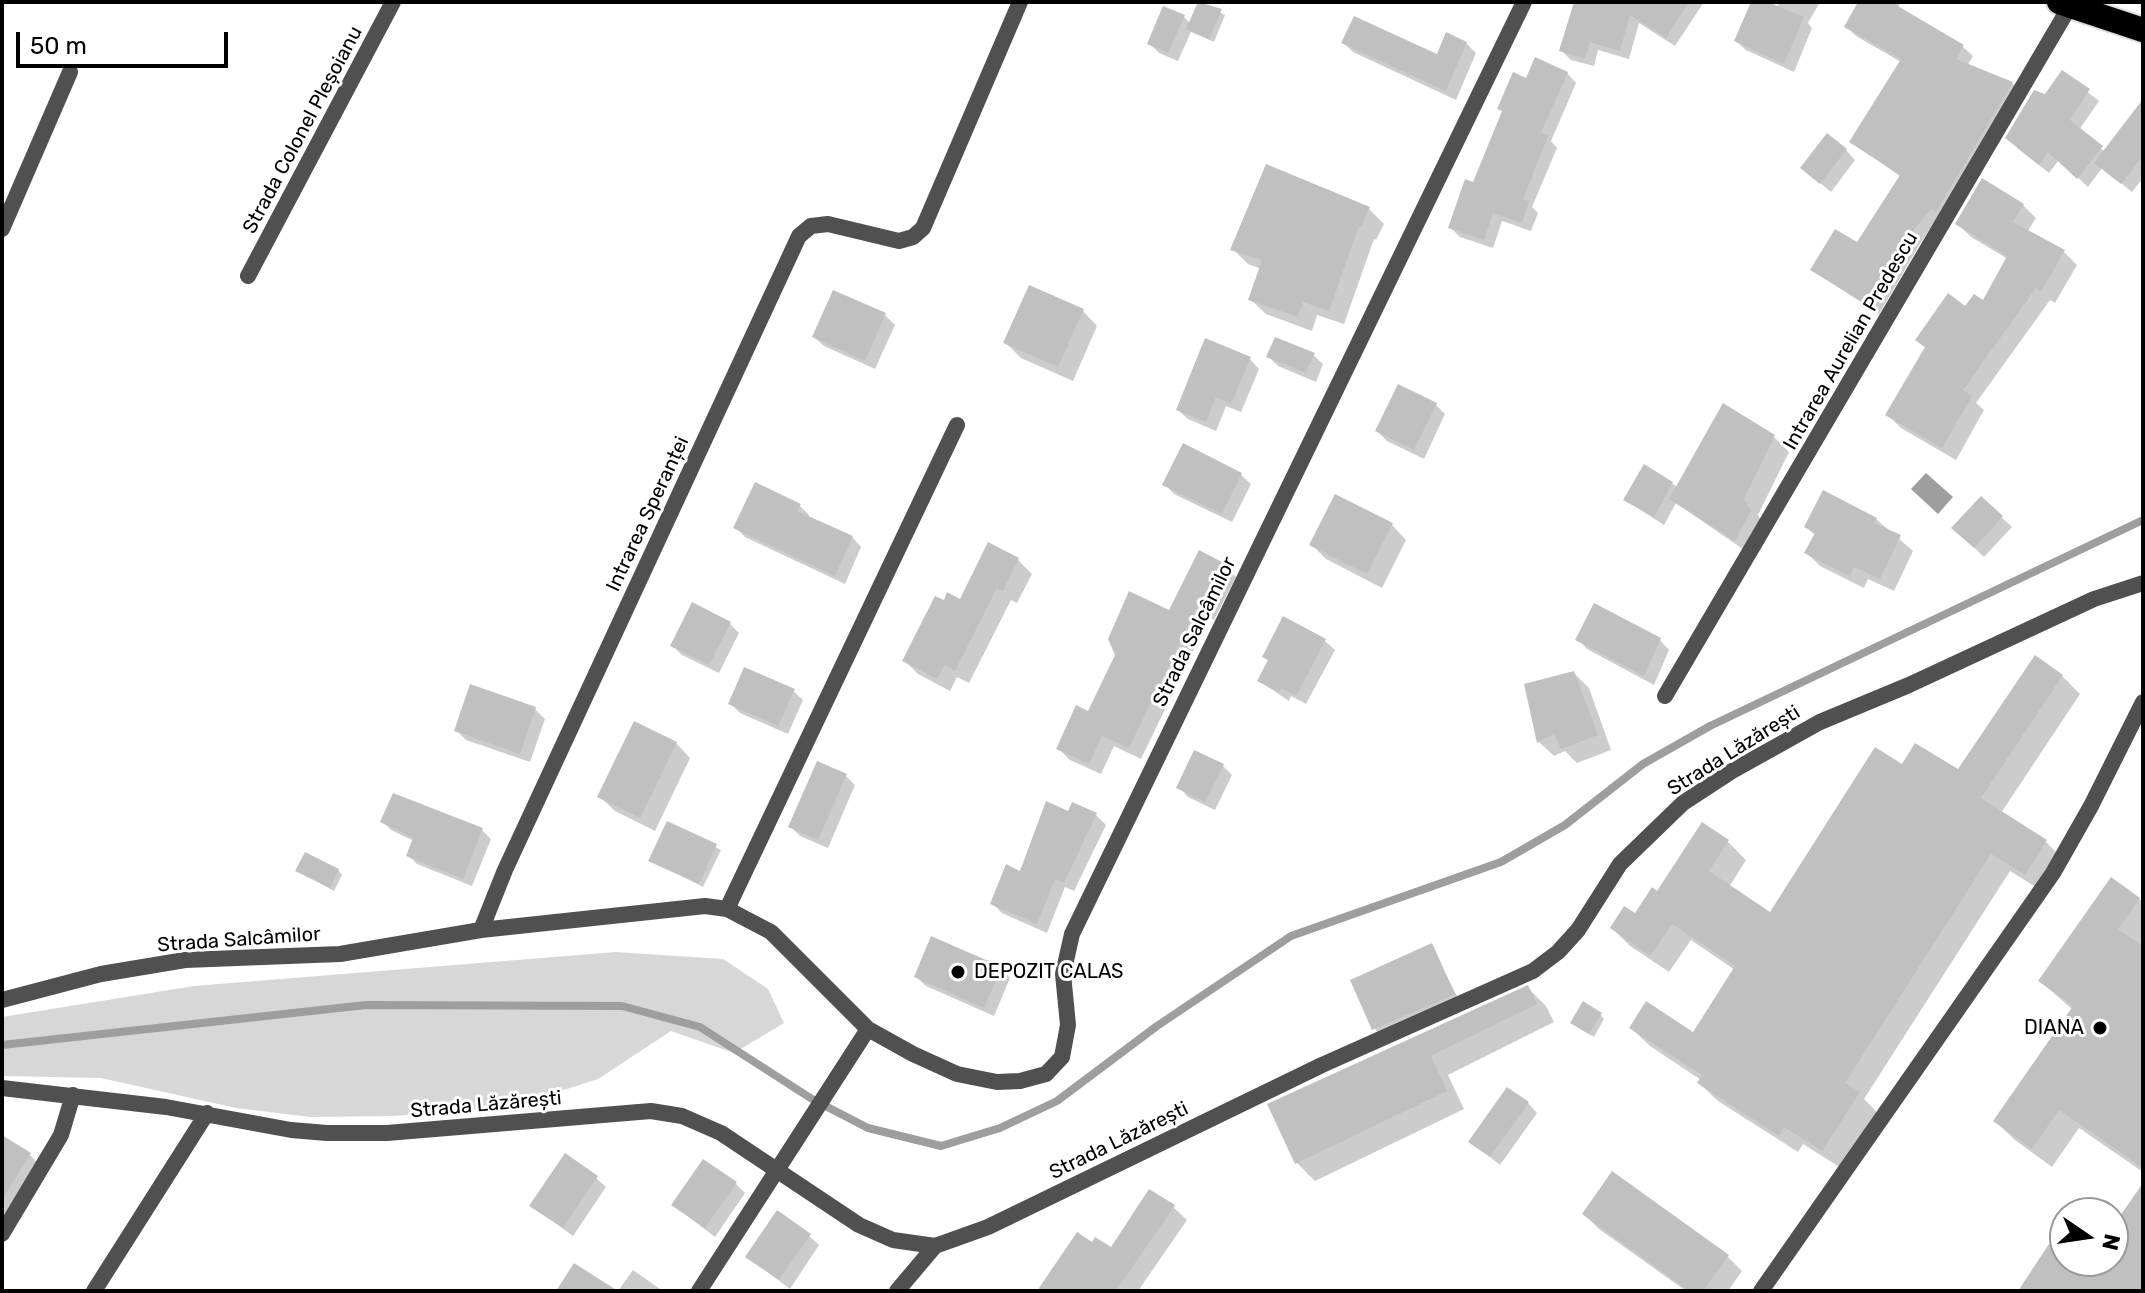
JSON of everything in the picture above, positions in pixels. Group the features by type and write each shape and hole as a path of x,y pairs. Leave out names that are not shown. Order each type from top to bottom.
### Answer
{"highway":[{"path":"2064,4 2143,30"}],"street":[{"name":"Strada Colonel Pleșoianu","path":"248,276 393,2"},
{"name":"Intrarea Speranței","path":"481,930 505,870 799,236 811,226 828,224 899,241 913,237 923,228 1020,2"},
{"name":"Strada Salcâmilor","path":"868,1029 957,1074 997,1082 1020,1081 1046,1074 1062,1057 1068,1025 1063,974 1072,934 1524,2"},
{"name":"Intrarea Aurelian Predescu","path":"1665,696 2064,4"},
{"path":"2,229 70,72"},
{"path":"727,909 957,425"},
{"name":"Strada Lăzărești","path":"2,1088 207,1113 291,1130 387,1133 651,1111 682,1116 721,1133 859,1225 893,1240 935,1246 988,1227 1322,1065 1533,971 1558,952 1578,930 1620,864 1683,803 1732,771 1820,722 1909,685 2094,599 2143,583"},
{"path":"1761,1291 2053,873 2091,806 2143,702"},
{"path":"481,930 705,906 727,909 771,932 868,1029 811,1122 699,1291"},
{"name":"Strada Salcâmilor","path":"2,1000 101,974 185,960 340,954 481,930"},
{"path":"2,1234 61,1135 73,1095"},
{"path":"94,1291 207,1113"},
{"path":"897,1291 935,1246"}],"shaded area":[{"path":"1926,473 1953,497 1938,514 1911,489"},
{"path":"616,952 723,959 768,989 784,1023 734,1053 671,1031 598,1079 514,1106 394,1116 310,1117 236,1108 101,1078 2,1076 2,1017 194,986"}],"building":[{"path":"1198,2 1222,9 1209,39 1186,29"},
{"path":"1574,2 1689,2 1666,38 1630,15 1620,51 1590,42 1585,59 1559,51"},
{"path":"1751,2 1768,2 1804,17 1784,64 1734,41"},
{"path":"1858,2 1891,2 1964,45 1956,59 2013,82 1936,212 1931,209 1912,232 1869,306 1810,270 1835,229 1857,242 1900,175 1849,142 1901,59 1844,27"},
{"path":"1163,6 1185,15 1168,53 1147,44"},
{"path":"1354,16 1437,54 1446,32 1467,42 1446,91 1341,43"},
{"path":"1535,57 1568,72 1541,133 1548,136 1523,199 1529,201 1522,223 1493,213 1484,240 1448,228 1465,179 1473,182 1502,111 1497,109 1513,72 1526,78"},
{"path":"2062,70 2090,89 2070,120 2103,146 2077,179 2048,152 2039,165 2005,138 2034,90 2045,94"},
{"path":"2143,99 2143,156 2121,184 2094,163"},
{"path":"1827,133 1847,149 1820,184 1800,168"},
{"path":"1266,164 1370,207 1359,226 1329,311 1303,302 1298,317 1248,300 1262,260 1230,250"},
{"path":"1982,178 2024,204 2013,222 2065,250 2041,292 2036,288 1963,390 1972,396 1942,448 1885,415 1925,347 1915,340 1948,293 1965,306 1974,294 1983,300 2007,256 1955,224"},
{"path":"1029,285 1084,309 1058,367 1003,343"},
{"path":"833,290 886,313 865,361 812,337"},
{"path":"1275,337 1315,353 1306,373 1266,357"},
{"path":"1205,338 1251,357 1231,404 1216,397 1206,422 1176,410"},
{"path":"1398,384 1437,403 1414,450 1375,431"},
{"path":"1723,403 1775,435 1744,499 1751,510 1735,541 1669,499"},
{"path":"1183,443 1242,473 1222,514 1162,485"},
{"path":"1644,464 1673,482 1654,517 1623,500"},
{"path":"755,482 801,504 797,511 853,536 835,576 733,528"},
{"path":"1823,490 1877,518 1874,523 1901,535 1880,579 1854,567 1850,576 1804,553 1815,533 1804,527"},
{"path":"1335,494 1393,523 1367,574 1309,545"},
{"path":"1981,496 2003,516 1974,548 1951,528"},
{"path":"988,542 1019,558 1003,591 997,588 955,671 944,665 937,679 902,661 935,596 944,600 947,592 960,599"},
{"path":"1199,550 1226,564 1202,610 1197,607 1129,748 1102,736 1089,764 1056,749 1076,705 1088,711 1115,655 1108,639 1129,591 1169,610"},
{"path":"692,602 731,622 709,665 670,646"},
{"path":"1594,603 1661,638 1644,676 1575,640"},
{"path":"1283,616 1326,639 1296,696 1257,681 1268,660 1262,657"},
{"path":"2035,655 2063,675 1981,798 2047,840 2025,875 1991,854 1845,1083 1860,1092 1822,1151 1784,1127 1779,1136 1697,1083 1702,1075 1629,1028 1646,1001 1693,1032 1735,966 1672,924 1650,956 1610,928 1624,906 1635,913 1652,887 1657,891 1702,822 1729,840 1709,871 1770,912 1875,747 1902,764 1915,743 1958,769"},
{"path":"744,667 795,689 778,726 728,704"},
{"path":"1574,671 1598,735 1561,749 1554,734 1537,743 1524,684"},
{"path":"470,684 536,707 520,754 454,731"},
{"path":"634,721 677,742 640,818 597,797"},
{"path":"1194,750 1224,764 1205,802 1176,788"},
{"path":"817,761 847,774 818,840 788,827"},
{"path":"393,793 483,828 463,879 406,856 413,838 380,822"},
{"path":"1046,801 1068,811 1072,802 1097,813 1064,883 1055,879 1037,924 990,904 1006,864 1020,871"},
{"path":"667,821 717,844 699,884 648,861"},
{"path":"305,852 339,869 330,888 295,871"},
{"name":"DIANA","path":"2111,877 2140,898 2118,929 2143,946 2143,1168 2059,1110 2032,1149 1993,1121 2073,1006 2038,981"},
{"name":"DEPOZIT CALAS","path":"931,936 1002,967 984,1008 914,977"},
{"path":"1432,943 1455,994 1372,1030 1350,980"},
{"path":"1528,985 1537,1004 1431,1056 1447,1091 1295,1164 1267,1104"},
{"path":"1583,1001 1602,1013 1589,1034 1570,1023"},
{"path":"1507,1087 1529,1102 1490,1157 1468,1142"},
{"path":"2,1135 31,1153 2,1200"},
{"path":"565,1153 598,1176 563,1228 529,1206"},
{"path":"703,1159 737,1182 705,1228 671,1205"},
{"path":"1612,1171 1729,1255 1703,1291 1689,1291 1582,1214"},
{"path":"2143,1183 2143,1291 2018,1291 2049,1244 2049,1277 2129,1277 2129,1203"},
{"path":"1149,1189 1175,1205 1116,1291 1037,1291 1077,1232 1092,1242 1095,1237 1111,1247"},
{"path":"777,1210 811,1234 779,1280 745,1257"},
{"path":"574,1263 618,1291 556,1291"}],"waterway":[{"path":"2,1045 366,1005 622,1006 700,1027 812,1099 868,1128 941,1146 1000,1128 1057,1101 1157,1026 1291,936 1501,862 1565,825 1643,764 1710,726 2143,520"}],"place":[{"name":"DEPOZIT CALAS","path":"958,972"},
{"name":"DIANA","path":"2100,1028"}]}
